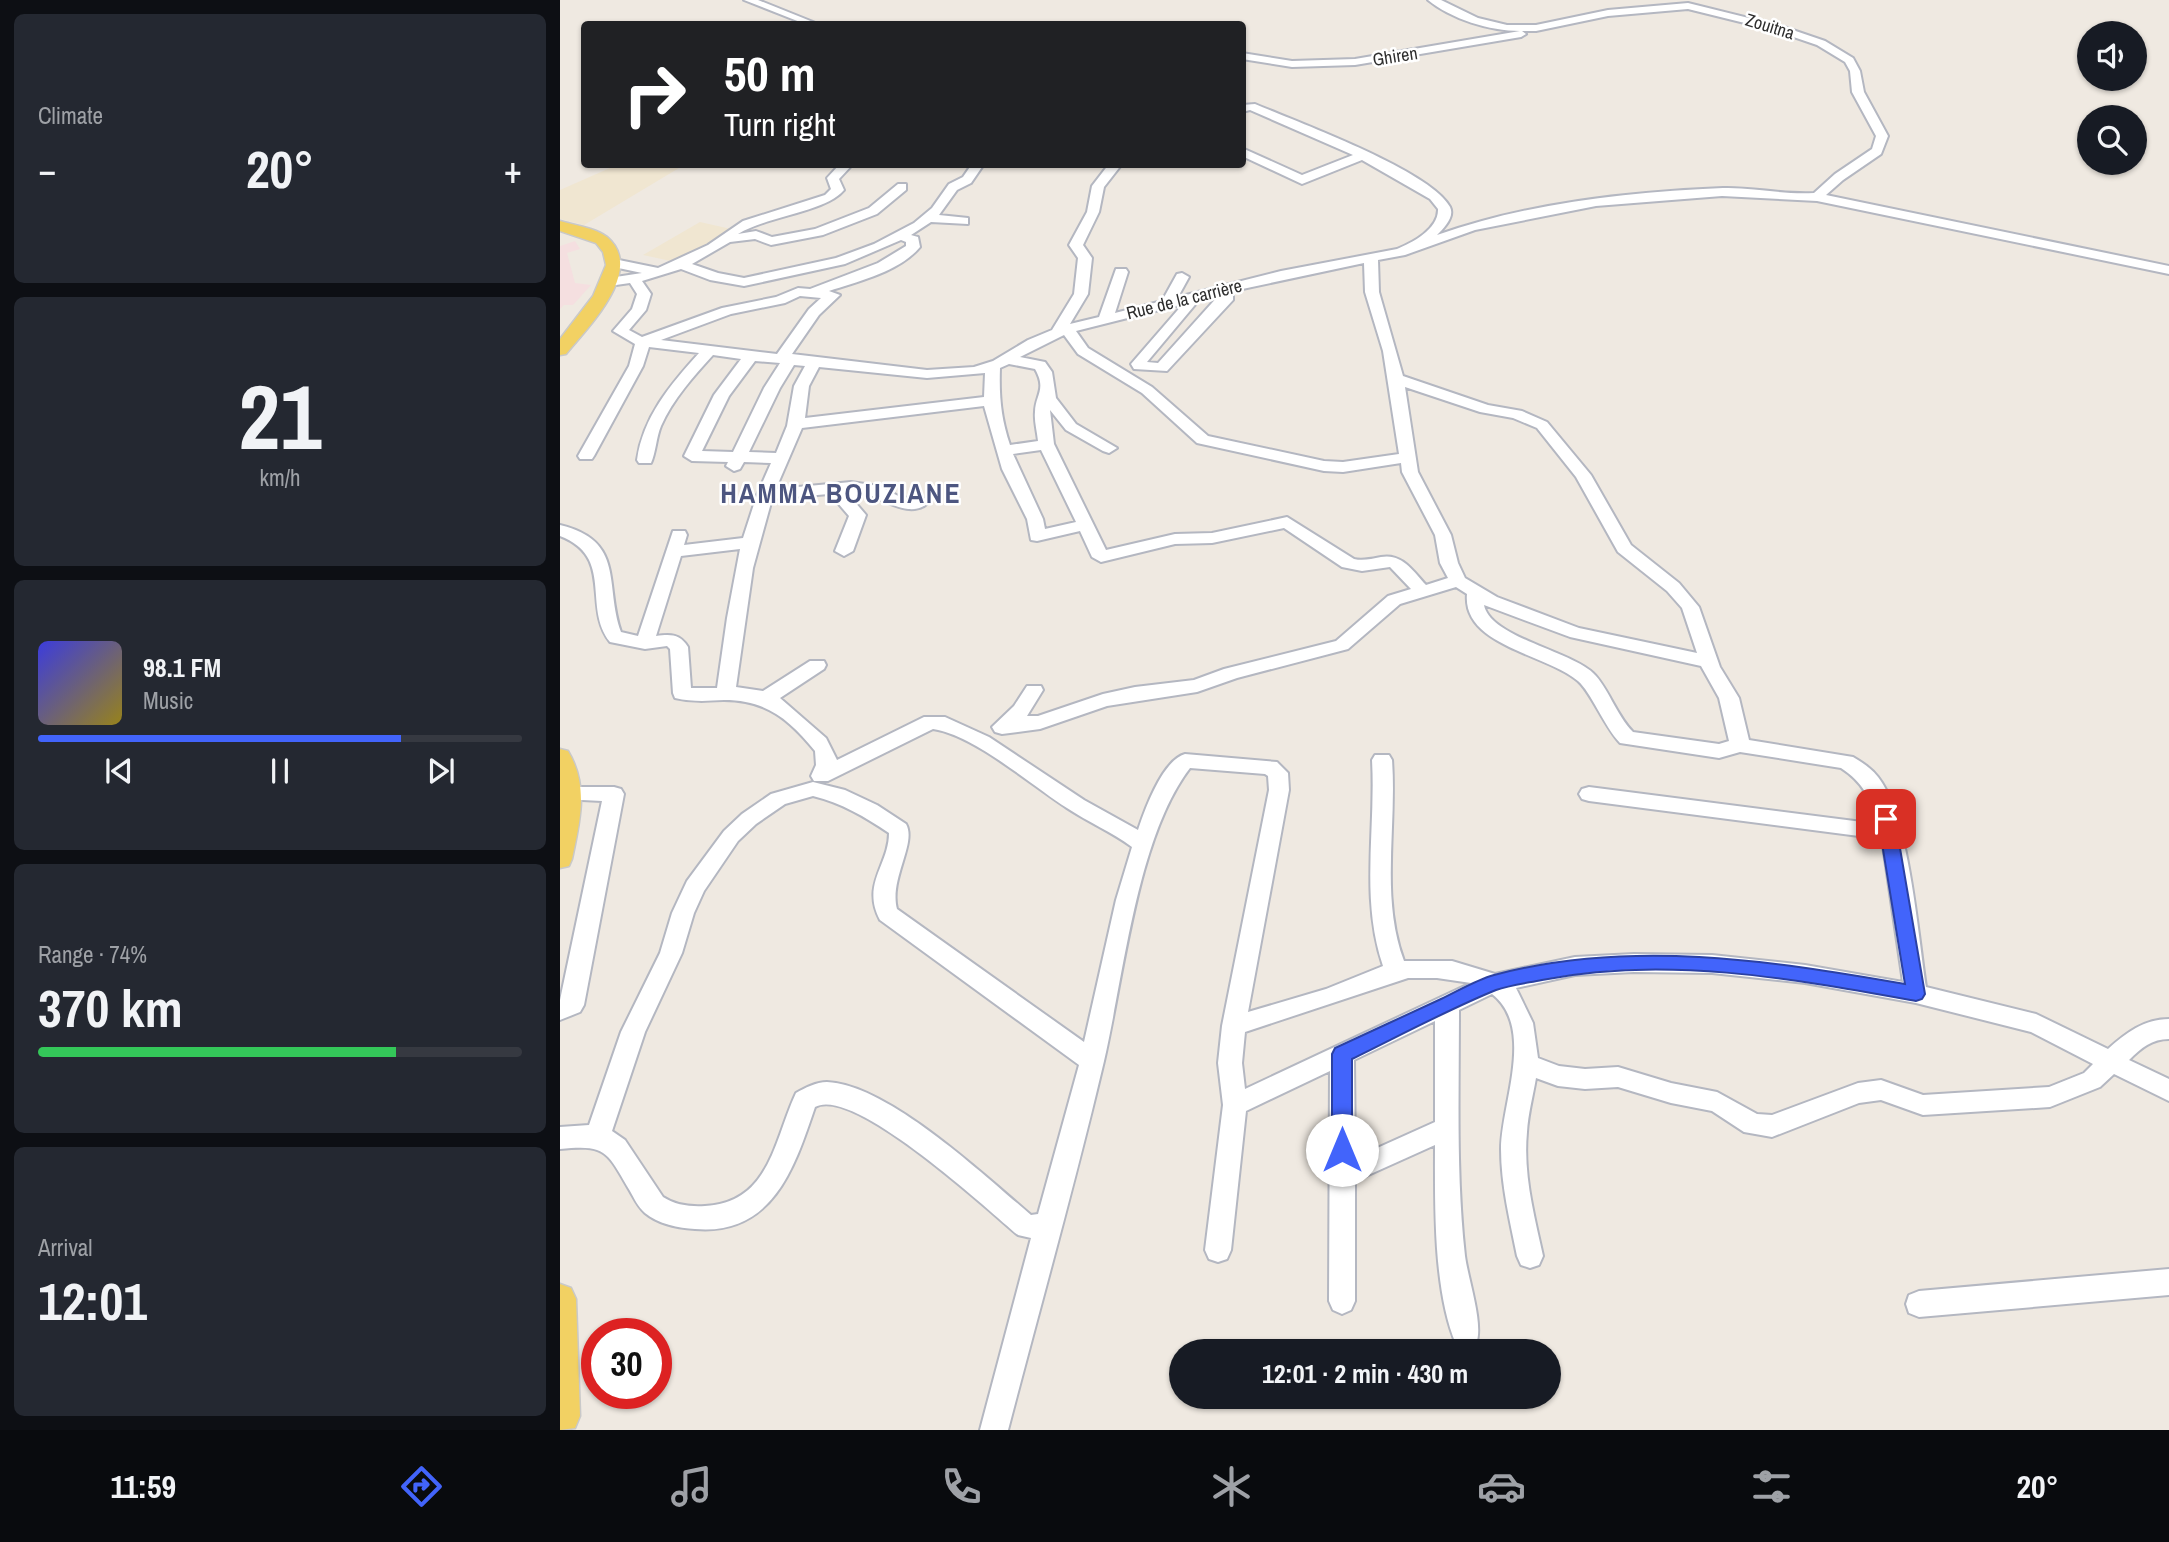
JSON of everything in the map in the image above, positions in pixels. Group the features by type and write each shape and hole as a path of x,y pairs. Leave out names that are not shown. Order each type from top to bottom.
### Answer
{"main road":[{"path":"560,226 601,240 608,247 611,273 602,298 560,350"},
{"path":"560,757 566,766 570,809 560,859"},
{"path":"560,1299 563,1425"}],"street":[{"path":"749,0 805,21"},
{"name":"Zouitna","path":"1433,0 1488,24 1521,28 1546,26 1608,13 1693,7 1745,18 1833,48 1853,65 1858,92 1881,131 1881,144 1868,158 1839,177 1817,197"},
{"path":"1693,7 1710,0"},
{"name":"Ghiren","path":"1246,57 1292,64 1367,61 1496,40 1546,26"},
{"path":"1246,108 1251,106 1361,156 1421,185 1438,198 1444,208 1443,219 1429,235 1398,252"},
{"path":"1246,153 1302,180 1361,156"},
{"path":"727,239 733,231 746,224 835,194 838,186 833,178 842,168"},
{"path":"737,282 840,261 901,236 929,218 953,187 967,180 975,168"},
{"path":"1113,168 1098,186 1093,212 1076,239 1086,267 1081,294 1063,330 1083,351 1147,390 1203,440 1324,466 1343,467 1408,457"},
{"path":"611,273 638,277 659,271 681,264 727,239 756,235 771,241 818,232 859,217 882,205 902,187"},
{"name":"Rue de la carrière","path":"643,341 751,356 927,374 975,371 1000,363 1033,343 1063,330 1168,302 1398,252 1471,227 1596,202 1737,191 1789,198 1817,197 2169,270"},
{"path":"929,218 963,221"},
{"path":"808,293 862,275 908,254 913,247 913,240 901,236"},
{"path":"761,279 772,260 771,241"},
{"path":"1371,257 1371,292 1383,325 1396,379 1408,457 1416,488 1443,535 1448,563 1458,581 1476,593 1576,633 1708,661"},
{"path":"681,264 758,291 766,299 765,302"},
{"path":"611,273 659,271"},
{"path":"1106,318 1121,272"},
{"path":"638,277 644,295 639,310 620,331 643,341 727,311 780,300 798,292 833,295 814,312 787,358 735,465"},
{"path":"1168,302 1182,277"},
{"path":"1193,297 1192,302 1139,366 1162,368 1228,297 1226,289"},
{"path":"586,456 636,366 643,341"},
{"path":"645,460 655,422 678,387 711,349"},
{"path":"751,356 737,370 722,395 692,456 735,465 782,458"},
{"path":"726,694 739,588 751,542 765,495 796,424 802,380 816,362"},
{"path":"1084,525 1037,536 1035,519 1010,468 990,401 1000,363 1043,367 1048,387 1048,398 1042,409 1046,444 1101,557 1153,543 1189,537 1212,538 1287,522 1348,563 1362,566 1388,561 1396,563 1423,592"},
{"path":"1396,379 1485,409 1528,418 1542,425 1583,475 1624,548 1673,587 1690,607 1708,661 1729,698 1740,746"},
{"path":"1048,398 1071,427 1109,447"},
{"path":"796,424 990,401"},
{"path":"1005,451 1046,444"},
{"path":"765,495 851,487 873,489 899,503 921,502"},
{"path":"844,551 858,515 845,502 851,487"},
{"path":"560,530 589,543 597,554 603,569 612,633 616,638 645,643 671,640 679,647 682,693 746,693 767,698 790,713 825,748 829,758 819,780"},
{"path":"645,643 676,544 751,542"},
{"path":"1005,725 1040,722 1103,700 1135,693 1197,686 1231,673 1342,645 1394,600 1458,581"},
{"path":"1476,593 1474,606 1477,617 1486,626 1586,677 1616,727 1627,738 1718,751 1740,746 1846,762 1861,771 1872,783 1891,833 1916,994"},
{"path":"767,698 817,664"},
{"path":"983,743 1021,710 1034,690"},
{"path":"598,1136 633,1032 671,953 683,913 695,887 716,854 748,820 779,799 931,722 940,721 983,743 1078,806 1128,833 1142,844"},
{"path":"1382,760 1385,788 1381,883 1383,931 1396,971"},
{"path":"994,1430 1092,1061 1142,844 1169,779 1185,761 1270,767 1278,774 1279,790 1234,1026 1230,1063 1235,1105 1218,1250"},
{"path":"819,780 838,795 870,810 899,829 900,836 883,891 883,903 888,914 1092,1061"},
{"path":"560,1011 572,1005 614,794 569,794"},
{"path":"1589,794 1891,833"},
{"path":"1235,1105 1494,983 1575,966 1634,963 1699,964 1805,974 1916,994 2036,1024 2111,1059 2169,1091"},
{"path":"1234,1026 1335,995 1396,971 1421,967 1442,968 1494,983 1507,993 1519,1020 1525,1044 1525,1063 1513,1135 1520,1203 1530,1256"},
{"path":"1447,1005 1447,1128 1452,1253 1466,1335"},
{"path":"1525,1063 1558,1076 1585,1079 1618,1077 1717,1102 1754,1124 1772,1126 1858,1093 1881,1090 1923,1105 2050,1097 2092,1080 2134,1039 2158,1029 2169,1029"},
{"path":"1342,1054 1342,1301"},
{"path":"560,1138 592,1134 607,1139 619,1151 653,1205 687,1217 727,1218 744,1209 777,1174 805,1100 816,1093 831,1093 875,1112 920,1139 1027,1227 1048,1224"},
{"path":"1342,1175 1447,1128"},
{"path":"1919,1304 2169,1282"}],"shaded area":[{"path":"610,168 679,168 584,225 560,219 560,190"},
{"path":"700,222 731,229 728,234 680,263 643,255"},
{"path":"575,241 580,249 567,253 575,283 591,285 573,305 564,305 560,309 560,246"}],"district":[{"name":"HAMMA BOUZIANE","path":"841,493"}],"route":[{"path":"1342,1150 1342,1054 1494,983 1575,966 1634,963 1712,964 1805,974 1916,994 1891,833 1886,819"}]}
